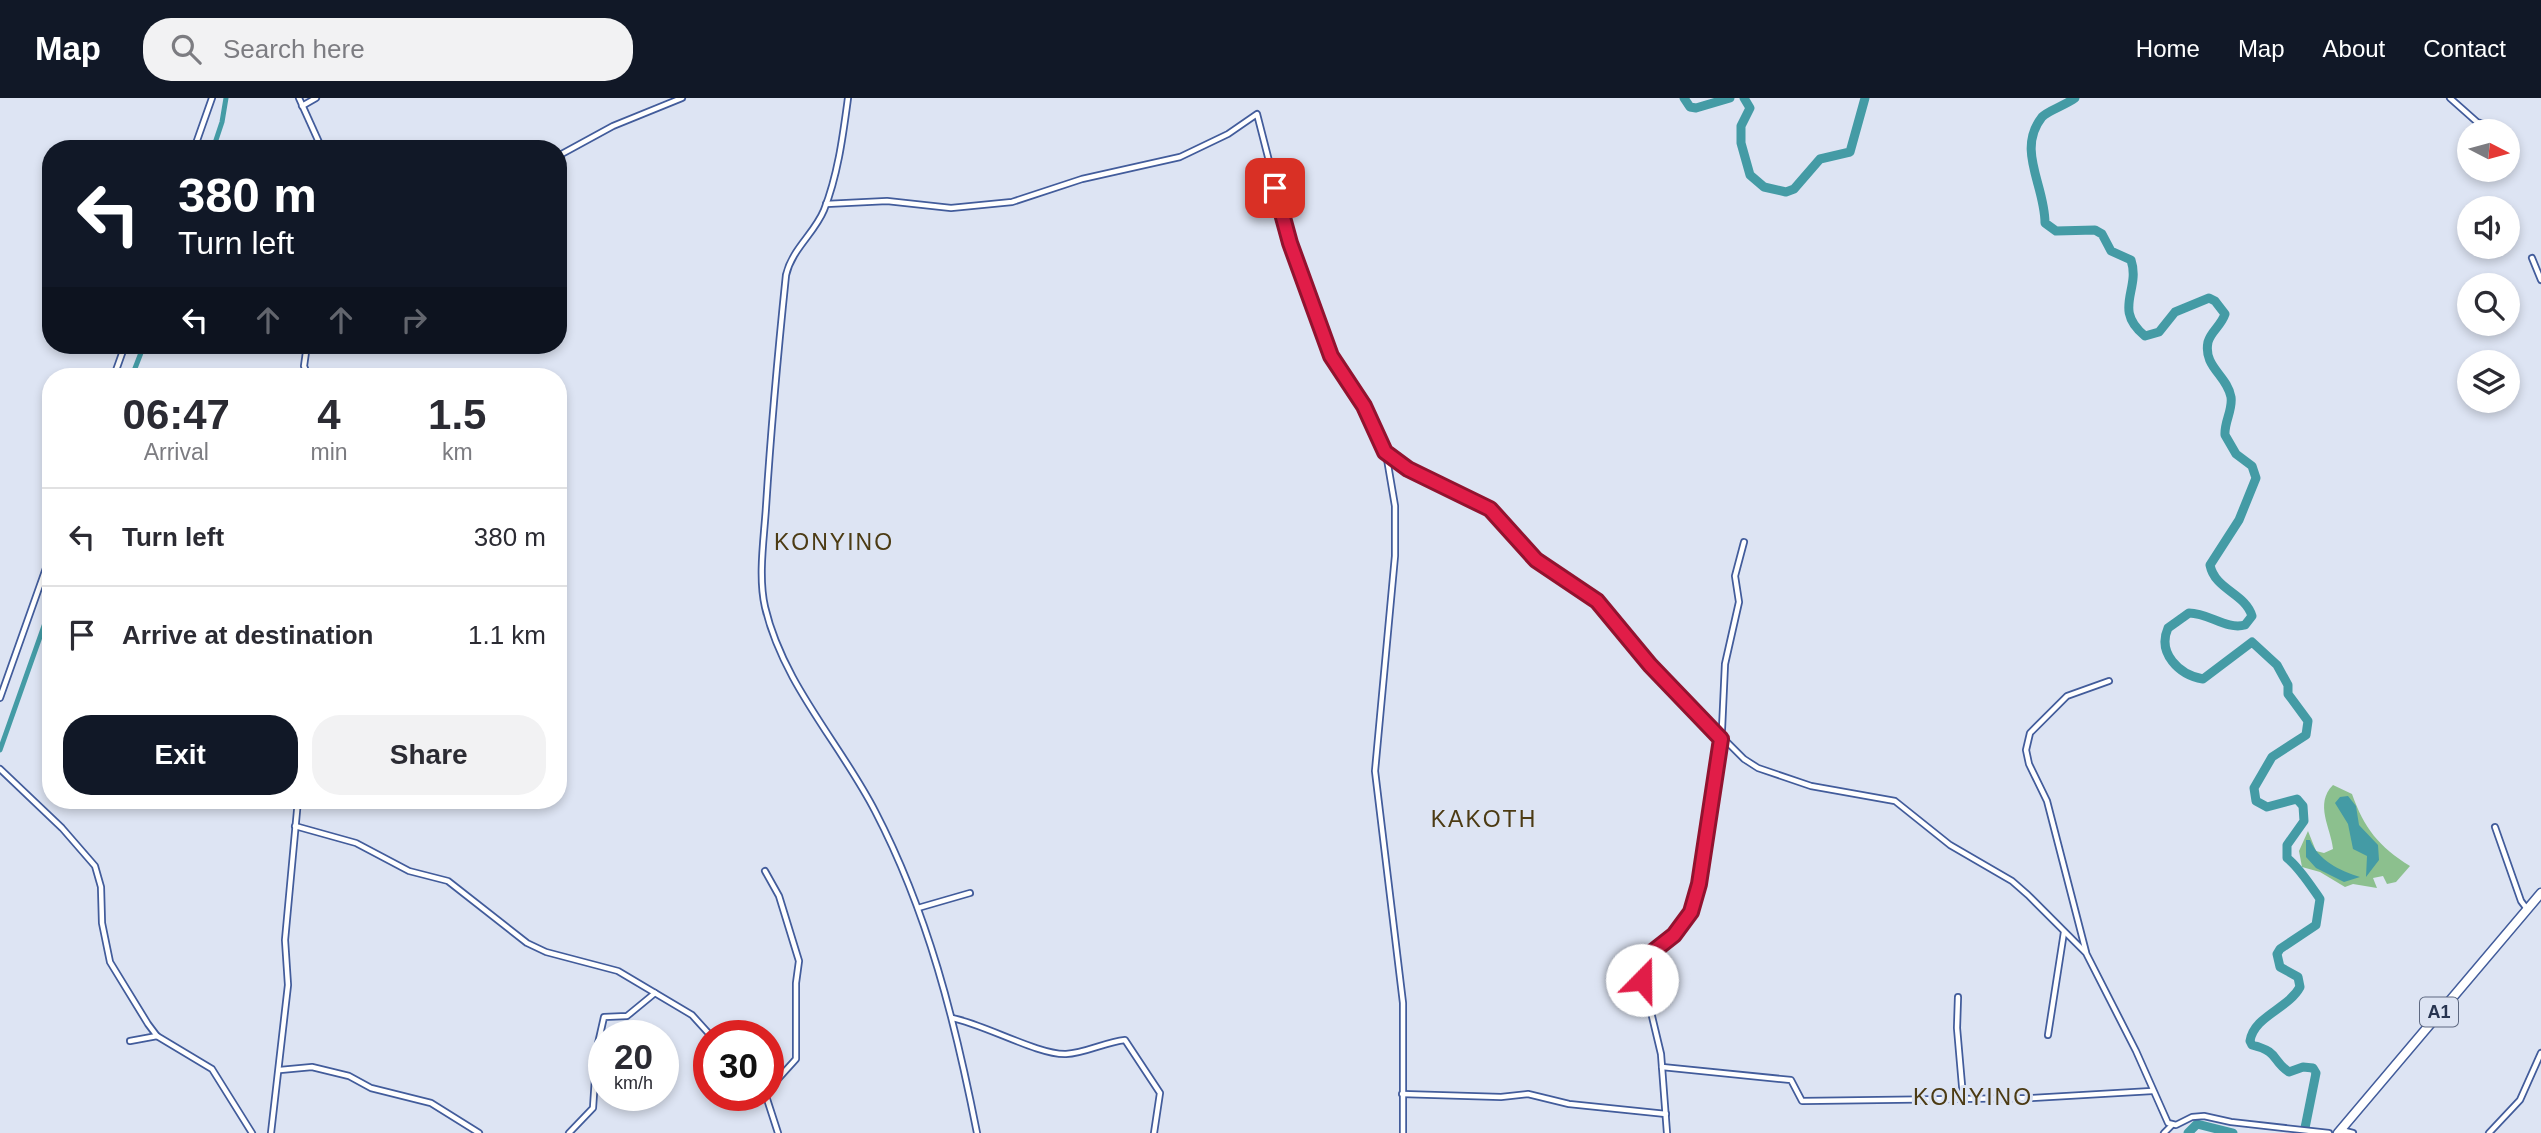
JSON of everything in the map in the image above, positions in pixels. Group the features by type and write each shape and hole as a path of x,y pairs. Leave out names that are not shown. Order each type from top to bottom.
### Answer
{"highway":[{"name":"A1","path":"2339,1131 2541,893"}],"street":[{"path":"197,140 212,98"},
{"path":"299,98 318,140"},
{"path":"302,106 316,98"},
{"path":"567,151 613,126 682,98"},
{"path":"848,98 835,173 826,204 818,222 790,260 786,275 771,433 764,600 780,646 806,700 873,807 934,948 977,1133"},
{"path":"2452,99 2474,119"},
{"path":"826,204 887,201 951,208 1012,202 1082,179 1180,158 1228,134 1257,114 1290,243 1320,329 1331,356 1364,406 1385,452 1395,506 1395,556 1376,771 1403,1003 1403,1133"},
{"path":"2532,258 2541,280"},
{"path":"1385,452 1408,469 1490,509 1536,560 1597,601 1650,665 1721,739 1744,759 1768,772 1825,790 1883,797 1905,807 1950,845 2012,881 2086,953"},
{"path":"1667,1133 1662,1067 1640,967 1645,957 1674,935 1691,912 1699,884 1721,739 1725,664 1739,602 1735,576 1744,542"},
{"path":"0,698 42,579"},
{"path":"2109,681 2067,696 2030,733 2026,750 2029,764 2047,801 2086,953 2172,1125"},
{"path":"0,769 62,828 95,866 101,887 102,923 110,962 123,988 157,1036 212,1069 252,1133"},
{"path":"271,1133 288,985 285,940 297,809"},
{"path":"295,826 356,843 409,871 448,881 527,943 546,953 618,971 692,1014 697,1020"},
{"path":"2495,827 2521,901 2528,909"},
{"path":"765,871 779,896 799,961 796,983 796,1059 784,1072"},
{"path":"918,908 970,893"},
{"path":"2048,1035 2064,931"},
{"path":"569,1133 589,1116 593,1108 597,1048 604,1017 627,1016 655,993"},
{"path":"1958,997 1957,1028 1963,1097"},
{"path":"952,1018 980,1024 1041,1049 1065,1054 1125,1040 1160,1093 1154,1133"},
{"path":"130,1041 157,1036"},
{"path":"2489,1133 2520,1100 2541,1053"},
{"path":"280,1070 312,1067 349,1076 370,1088 431,1103 479,1133"},
{"path":"1662,1067 1791,1080 1802,1101 2031,1098 2152,1091"},
{"path":"1402,1094 1501,1097 1528,1094 1569,1104 1666,1114"},
{"path":"771,1111 778,1133"},
{"path":"2164,1133 2172,1125 2204,1116 2329,1133"},
{"path":"2339,1131 2353,1133"}],"green space":[{"path":"2333,785 2352,794 2374,836 2410,866 2396,882 2387,884 2383,876 2373,878 2377,888 2353,884 2345,887 2320,872 2302,867 2299,851 2308,831 2316,851 2324,853 2333,849 2324,808 2327,792"}],"water":[{"path":"2348,796 2356,806 2359,825 2378,845 2379,860 2366,877 2367,856 2353,849 2348,824 2335,803 2340,797"},
{"path":"2306,840 2310,840 2318,853 2331,864 2360,877 2344,882 2316,868 2306,857"}],"waterway":[{"path":"216,140 226,98"},
{"path":"1684,98 1690,107 1696,108 1730,98"},
{"path":"1744,98 1750,108 1741,126 1741,143 1750,175 1764,187 1786,192 1794,189 1820,159 1850,152 1865,98"},
{"path":"2075,98 2048,112 2035,129 2032,155 2045,223 2056,231 2095,230 2102,234 2111,251 2131,260 2133,281 2129,299 2130,317 2145,336 2159,332 2175,312 2209,298 2215,301 2225,314 2209,338 2207,351 2231,397 2225,435 2236,454 2252,466 2256,478 2239,520 2210,565 2218,580 2243,602 2252,616 2245,625 2238,626 2189,613 2168,628 2165,646 2178,668 2203,679 2252,642 2277,665 2288,685 2288,694 2308,721 2306,735 2272,757 2254,788 2256,801 2267,807 2297,799 2303,806 2304,821 2287,845 2287,858 2320,899 2316,925 2280,949 2277,954 2280,967 2298,977 2300,987 2295,995 2258,1025 2250,1041 2252,1045 2271,1053 2289,1072 2303,1067 2313,1068 2316,1073 2304,1133"},
{"path":"135,368 141,354"},
{"path":"0,750 42,631"},
{"path":"2188,1133 2197,1124 2233,1133"}],"district":[{"name":"KONYINO","path":"834,542"},
{"name":"KAKOTH","path":"1484,819"},
{"name":"KONYINO","path":"1973,1097"}],"route":[{"path":"1275,188 1290,243 1331,356 1364,406 1383,442 1385,452 1408,469 1475,499 1490,509 1536,560 1597,601 1650,665 1721,739 1699,884 1691,912 1674,935 1641,961 1642,980"}]}
